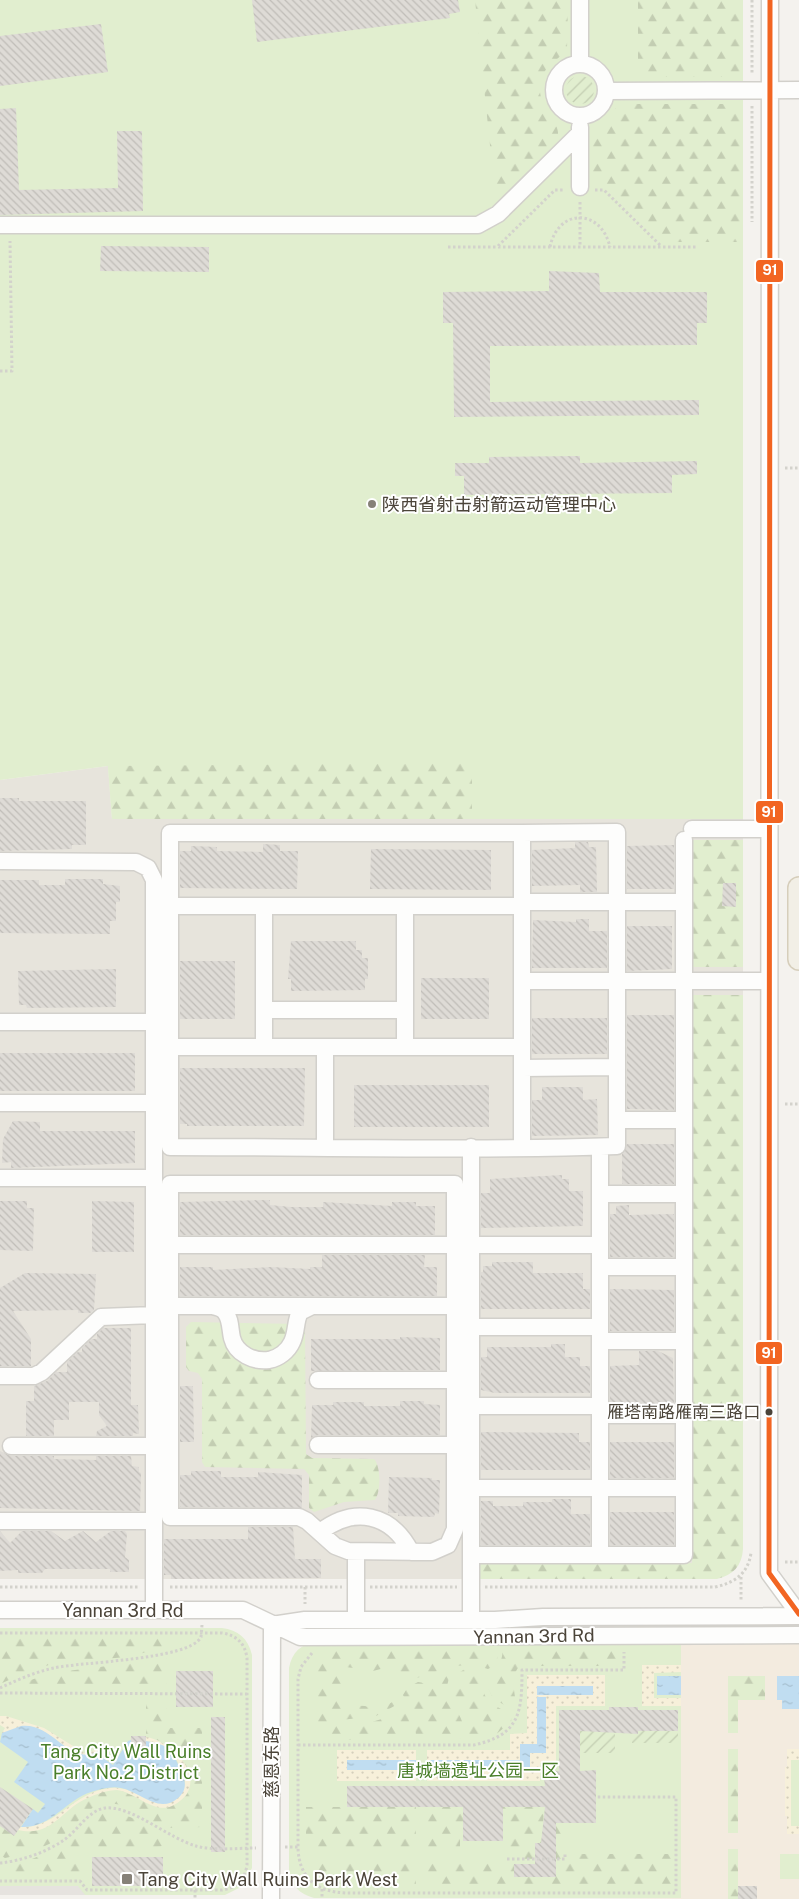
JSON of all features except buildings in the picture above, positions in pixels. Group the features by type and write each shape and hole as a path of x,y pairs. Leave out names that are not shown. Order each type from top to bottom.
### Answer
{"main road":[{"path":"799,888 799,959"}],"street":[{"path":"580,0 580,64"},
{"path":"770,0 769,1573 799,1615"},
{"path":"5,225 478,225 498,214 580,125 599,109 604,101 606,91 604,80 599,72 590,66 580,64 570,66 561,72 555,80 553,90 555,101 561,109 580,125 580,188"},
{"path":"606,91 799,90"},
{"path":"471,1555 684,1555 684,902 688,835 769,830"},
{"path":"618,832 618,1146 170,1146 170,833 522,833 618,832"},
{"path":"522,833 522,1146"},
{"path":"0,862 131,862 148,868 154,884 154,1610"},
{"path":"170,906 405,906 684,902"},
{"path":"264,906 264,1047"},
{"path":"405,906 405,1047"},
{"path":"522,981 769,981"},
{"path":"264,1010 405,1010"},
{"path":"0,1022 154,1022"},
{"path":"170,1047 522,1047"},
{"path":"325,1047 325,1146"},
{"path":"522,1068 618,1068"},
{"path":"0,1103 154,1103"},
{"path":"618,1120 684,1120"},
{"path":"471,1146 463,1245 455,1306 453,1538 441,1550 356,1552 335,1546 307,1521 299,1517 170,1517 170,1184 455,1184 463,1245 471,1326 471,1620"},
{"path":"600,1146 600,1555"},
{"path":"0,1178 154,1178"},
{"path":"600,1194 684,1194"},
{"path":"170,1245 600,1245"},
{"path":"600,1267 684,1267"},
{"path":"170,1306 455,1306"},
{"path":"209,1306 225,1312 229,1319 233,1341 240,1351 250,1358 262,1361 275,1358 285,1352 292,1342 300,1312 312,1306"},
{"path":"0,1376 34,1376 42,1372 101,1317 154,1315"},
{"path":"471,1326 684,1341"},
{"path":"318,1380 455,1380"},
{"path":"471,1406 684,1414"},
{"path":"318,1445 455,1445"},
{"path":"11,1446 154,1446"},
{"path":"471,1488 684,1488"},
{"path":"320,1532 343,1518 371,1517 384,1522 395,1530 411,1552"},
{"path":"0,1521 154,1521"},
{"path":"356,1552 356,1619"},
{"name":"Yannan 3rd Rd","path":"0,1610 243,1610 272,1625 300,1636 799,1635"},
{"name":"Yannan 3rd Rd","path":"272,1625 305,1620 356,1619 471,1620 543,1617 799,1615"},
{"name":"慈恩东路","path":"271,1899 272,1625"}],"path":[{"path":"580,188 580,247"},
{"path":"498,247 555,190 580,188 604,190 662,247"},
{"path":"550,247 552,236 559,226 568,220 580,217 591,220 601,226 607,236 610,247"},
{"path":"0,371 12,371 5,225"},
{"path":"448,247 698,247"},
{"path":"0,1688 56,1667 122,1662 197,1643 202,1633 202,1587"},
{"path":"0,1633 227,1634 236,1637 243,1644 246,1653 247,1694 247,1848 245,1875 236,1886 222,1890 87,1890 80,1881 0,1881"},
{"path":"298,1745 474,1745 493,1740 508,1730 518,1716 522,1702 522,1670 624,1670 624,1646"},
{"path":"319,1650 310,1654 299,1674 298,1858 310,1882 322,1889 346,1893 676,1893 676,1797 596,1797"},
{"path":"0,1694 247,1694"},
{"path":"0,1863 25,1857 58,1844 94,1812 106,1808 131,1814 194,1846 298,1847"},
{"path":"507,1859 565,1859 565,1854"},
{"path":"322,1889 322,1899"},
{"path":"195,1890 195,1899"}],"shaded area":[{"path":"108,766 112,819 743,819 743,840 693,840 693,967 743,967 743,995 692,995 692,1563 480,1563 480,1579 0,1579 0,780"},
{"path":"681,1644 799,1644 799,1899 592,1899 681,1898"},
{"path":"0,1886 78,1886 85,1895 0,1895"}],"green space":[{"name":"陕西省射击射箭运动管理中心","path":"0,0 743,0 743,819 112,819 108,766 0,780"},
{"path":"475,0 568,0 567,49 545,71 540,86 544,105 557,127 556,140 504,190 498,189 494,184"},
{"path":"638,0 743,0 743,77 651,77 644,75 638,66"},
{"path":"580,76 590,80 594,90 590,100 580,104 570,100 566,90 570,80"},
{"path":"629,104 743,104 743,242 662,242 606,187 591,186 593,132 617,107"},
{"path":"472,763 472,819 112,819 108,766"},
{"path":"692,840 743,840 743,967 692,967"},
{"path":"692,995 743,995 743,1549 741,1560 736,1569 728,1575 717,1579 480,1579 480,1563 692,1563"},
{"path":"191,1322 302,1324 305,1329 306,1454 312,1458 374,1459 378,1467 379,1479 375,1500 344,1502 314,1512 309,1508 309,1475 304,1469 205,1467 202,1462 202,1379 198,1373 189,1371 186,1367 186,1327"},
{"name":"Tang City Wall Ruins Park No.2 District","path":"0,1628 222,1628 242,1636 248,1644 252,1655 252,1868 243,1886 225,1895 0,1895"},
{"path":"0,1635 167,1635 167,1647 127,1657 55,1663 27,1672 0,1684"},
{"name":"唐城墙遗址公园一区","path":"316,1642 681,1644 681,1898 314,1898 300,1892 294,1885 289,1871 289,1668 292,1657 298,1650"},
{"path":"345,1647 497,1648 498,1655 495,1663 488,1669 466,1665 456,1666 406,1681 399,1679 392,1666 373,1671 346,1667 341,1673 348,1686 341,1692 340,1698 344,1705 365,1706 377,1710 398,1699 398,1704 376,1716 332,1721 318,1728 317,1661 329,1651"},
{"path":"502,1648 618,1648 618,1666 520,1666 514,1679 516,1704 509,1708 493,1698 488,1688 491,1677 501,1659"},
{"path":"167,1656 167,1686 15,1686 53,1674 128,1664"},
{"path":"465,1669 483,1673 484,1694 494,1705 512,1715 511,1722 494,1736 474,1739 470,1737 466,1720 453,1692 455,1675"},
{"path":"449,1672 446,1690 431,1680"},
{"path":"728,1676 765,1676 765,1700 738,1700 738,1733 728,1733"},
{"path":"418,1682 435,1689 452,1704 462,1722 464,1731 461,1739 433,1735 419,1737 416,1735 414,1718 403,1695 408,1687"},
{"path":"146,1700 167,1700 167,1728 202,1728 202,1827 172,1828 160,1825 121,1805 104,1804 92,1809 81,1817 67,1832 49,1844 5,1858 0,1855 0,1831 3,1827 26,1832 33,1831 55,1822 84,1800 105,1791 122,1792 161,1808 184,1798 191,1788 186,1769 178,1755 165,1744 146,1737"},
{"path":"400,1709 405,1712 409,1722 410,1732 407,1738 383,1736 338,1741 319,1737 323,1731 336,1725 375,1721 385,1718"},
{"path":"580,1731 609,1731 609,1734 615,1734 615,1753 580,1753"},
{"path":"638,1731 678,1731 678,1743 632,1743 632,1734 638,1734"},
{"path":"728,1749 738,1749 738,1833 728,1833"},
{"path":"791,1760 799,1760 799,1826 791,1826"},
{"path":"306,1807 416,1807 416,1850 306,1850"},
{"path":"427,1807 544,1807 543,1823 563,1823 563,1854 671,1854 671,1888 427,1888 427,1862 507,1862 506,1824 460,1824 460,1850 427,1850","holes":["535,1843 556,1843 556,1856 535,1856","514,1864 556,1864 556,1877 514,1877"]},
{"path":"103,1812 128,1816 167,1837 166,1842 158,1847 89,1848 83,1854 82,1876 0,1876 0,1868 27,1861 59,1848"},
{"path":"728,1849 738,1849 738,1899 728,1899"},
{"path":"780,1854 799,1854 799,1879 780,1879"},
{"path":"309,1862 416,1862 416,1888 371,1890 341,1886 328,1882 317,1874"}],"sand":[{"path":"642,1665 681,1665 681,1672 654,1673 654,1698 681,1698 681,1706 642,1706"},
{"path":"527,1675 605,1675 605,1706 556,1706 556,1763 540,1763 540,1781 427,1781 427,1770 529,1770 530,1753 546,1753 546,1698 537,1698 537,1744 520,1760 427,1760 427,1750 510,1750 510,1734 527,1733"},
{"path":"0,1716 6,1716 44,1728 86,1754 105,1745 98,1753 89,1756 81,1755 36,1728 23,1727 2,1733 5,1728 0,1725"},
{"path":"146,1737 157,1740 168,1747 178,1755 186,1765 190,1776 190,1786 185,1796 174,1805 160,1808 117,1790 102,1792 79,1802 49,1826 40,1830 18,1830 21,1827 34,1826 45,1822 85,1796 110,1788 128,1790 153,1801 170,1801 179,1797 185,1783 185,1776 172,1751 159,1744 146,1741"},
{"path":"787,1749 799,1749 799,1760 791,1760 791,1826 799,1826 799,1834 787,1834 785,1767 787,1767"},
{"path":"337,1750 416,1750 416,1760 347,1761 348,1770 416,1770 416,1781 337,1781"}],"water":[{"path":"657,1676 681,1676 681,1695 657,1695"},
{"path":"777,1676 799,1676 799,1709 782,1709 782,1700 777,1700"},
{"path":"537,1686 593,1686 593,1695 537,1695"},
{"path":"537,1697 546,1697 546,1753 530,1753 530,1770 427,1770 427,1760 520,1760 520,1744 537,1744"},
{"path":"21,1726 33,1727 44,1731 71,1750 81,1754 91,1754 102,1749 99,1755 113,1765 128,1741 131,1740 131,1751 146,1741 163,1745 170,1749 174,1755 183,1774 184,1789 178,1798 171,1803 164,1804 156,1803 121,1788 102,1789 73,1801 50,1819 32,1826 21,1827 33,1809 38,1813 45,1804 14,1782 28,1762 0,1742 2,1733"},
{"path":"347,1760 416,1760 416,1770 347,1770"}],"transit line":[{"name":"91","path":"770,0 769,1573 799,1614"}],"place":[{"name":"陕西省射击射箭运动管理中心","path":"372,504"},
{"name":"雁塔南路雁南三路口","path":"769,1412"},
{"name":"Tang City Wall Ruins Park West","path":"127,1879"}]}
